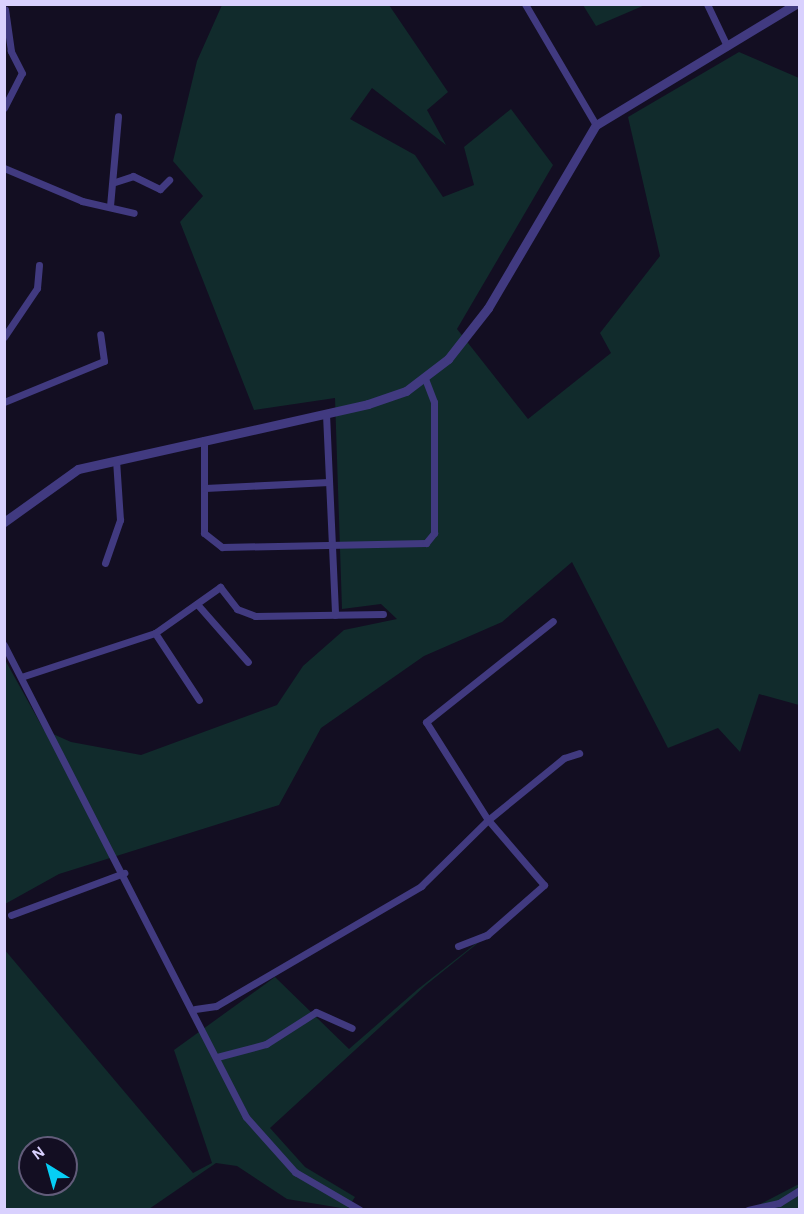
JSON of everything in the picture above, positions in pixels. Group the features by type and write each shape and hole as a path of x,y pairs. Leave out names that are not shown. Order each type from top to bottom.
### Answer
{"street":[{"path":"525,4 596,125"},
{"path":"706,4 727,45"},
{"path":"4,522 68,472 326,414 396,394 425,378 488,308 596,125 796,4"},
{"path":"4,108 22,73 11,51 5,9"},
{"path":"110,206 115,182 118,116"},
{"path":"4,168 82,201 134,213"},
{"path":"115,182 133,176 160,189 169,180"},
{"path":"4,337 37,288 39,265"},
{"path":"4,402 104,361 100,334"},
{"path":"204,440 204,533 222,547 334,543 426,543 434,533 434,402 425,378"},
{"path":"326,414 334,543 335,615"},
{"path":"105,563 120,520 117,460"},
{"path":"205,488 329,482"},
{"path":"21,677 155,633 220,587 244,614 383,614"},
{"path":"197,603 248,662"},
{"path":"458,946 487,934 544,885 488,820 426,722 553,621"},
{"path":"155,633 199,700"},
{"path":"4,645 195,1009 216,1057 266,1144 295,1172 360,1209"},
{"path":"195,1009 216,1006 421,886 488,820 564,759 579,753"},
{"path":"11,915 124,873"},
{"path":"216,1057 266,1044 316,1012 352,1028"},
{"path":"748,1209 779,1203 800,1190"}],"green space":[{"path":"222,5 389,5 448,92 427,110 446,145 372,88 350,119 415,155 443,197 474,185 464,147 511,109 553,165 457,329 528,419 611,353 600,333 660,256 628,117 739,52 799,78 799,705 759,694 740,752 718,728 668,748 572,562 502,622 424,656 321,728 279,805 59,874 5,904 4,658 44,730 71,742 141,755 277,705 303,666 344,630 397,619 381,604 342,609 335,398 254,410 180,222 203,196 173,161 197,61"},
{"path":"583,5 645,5 596,26"},
{"path":"525,905 426,985 270,1128 305,1167 355,1197 347,1209 287,1199 237,1166 216,1163 149,1209 5,1209 4,949 193,1173 212,1163 174,1050 275,977 349,1049 418,989"},
{"path":"799,1184 799,1209 751,1209"}]}
